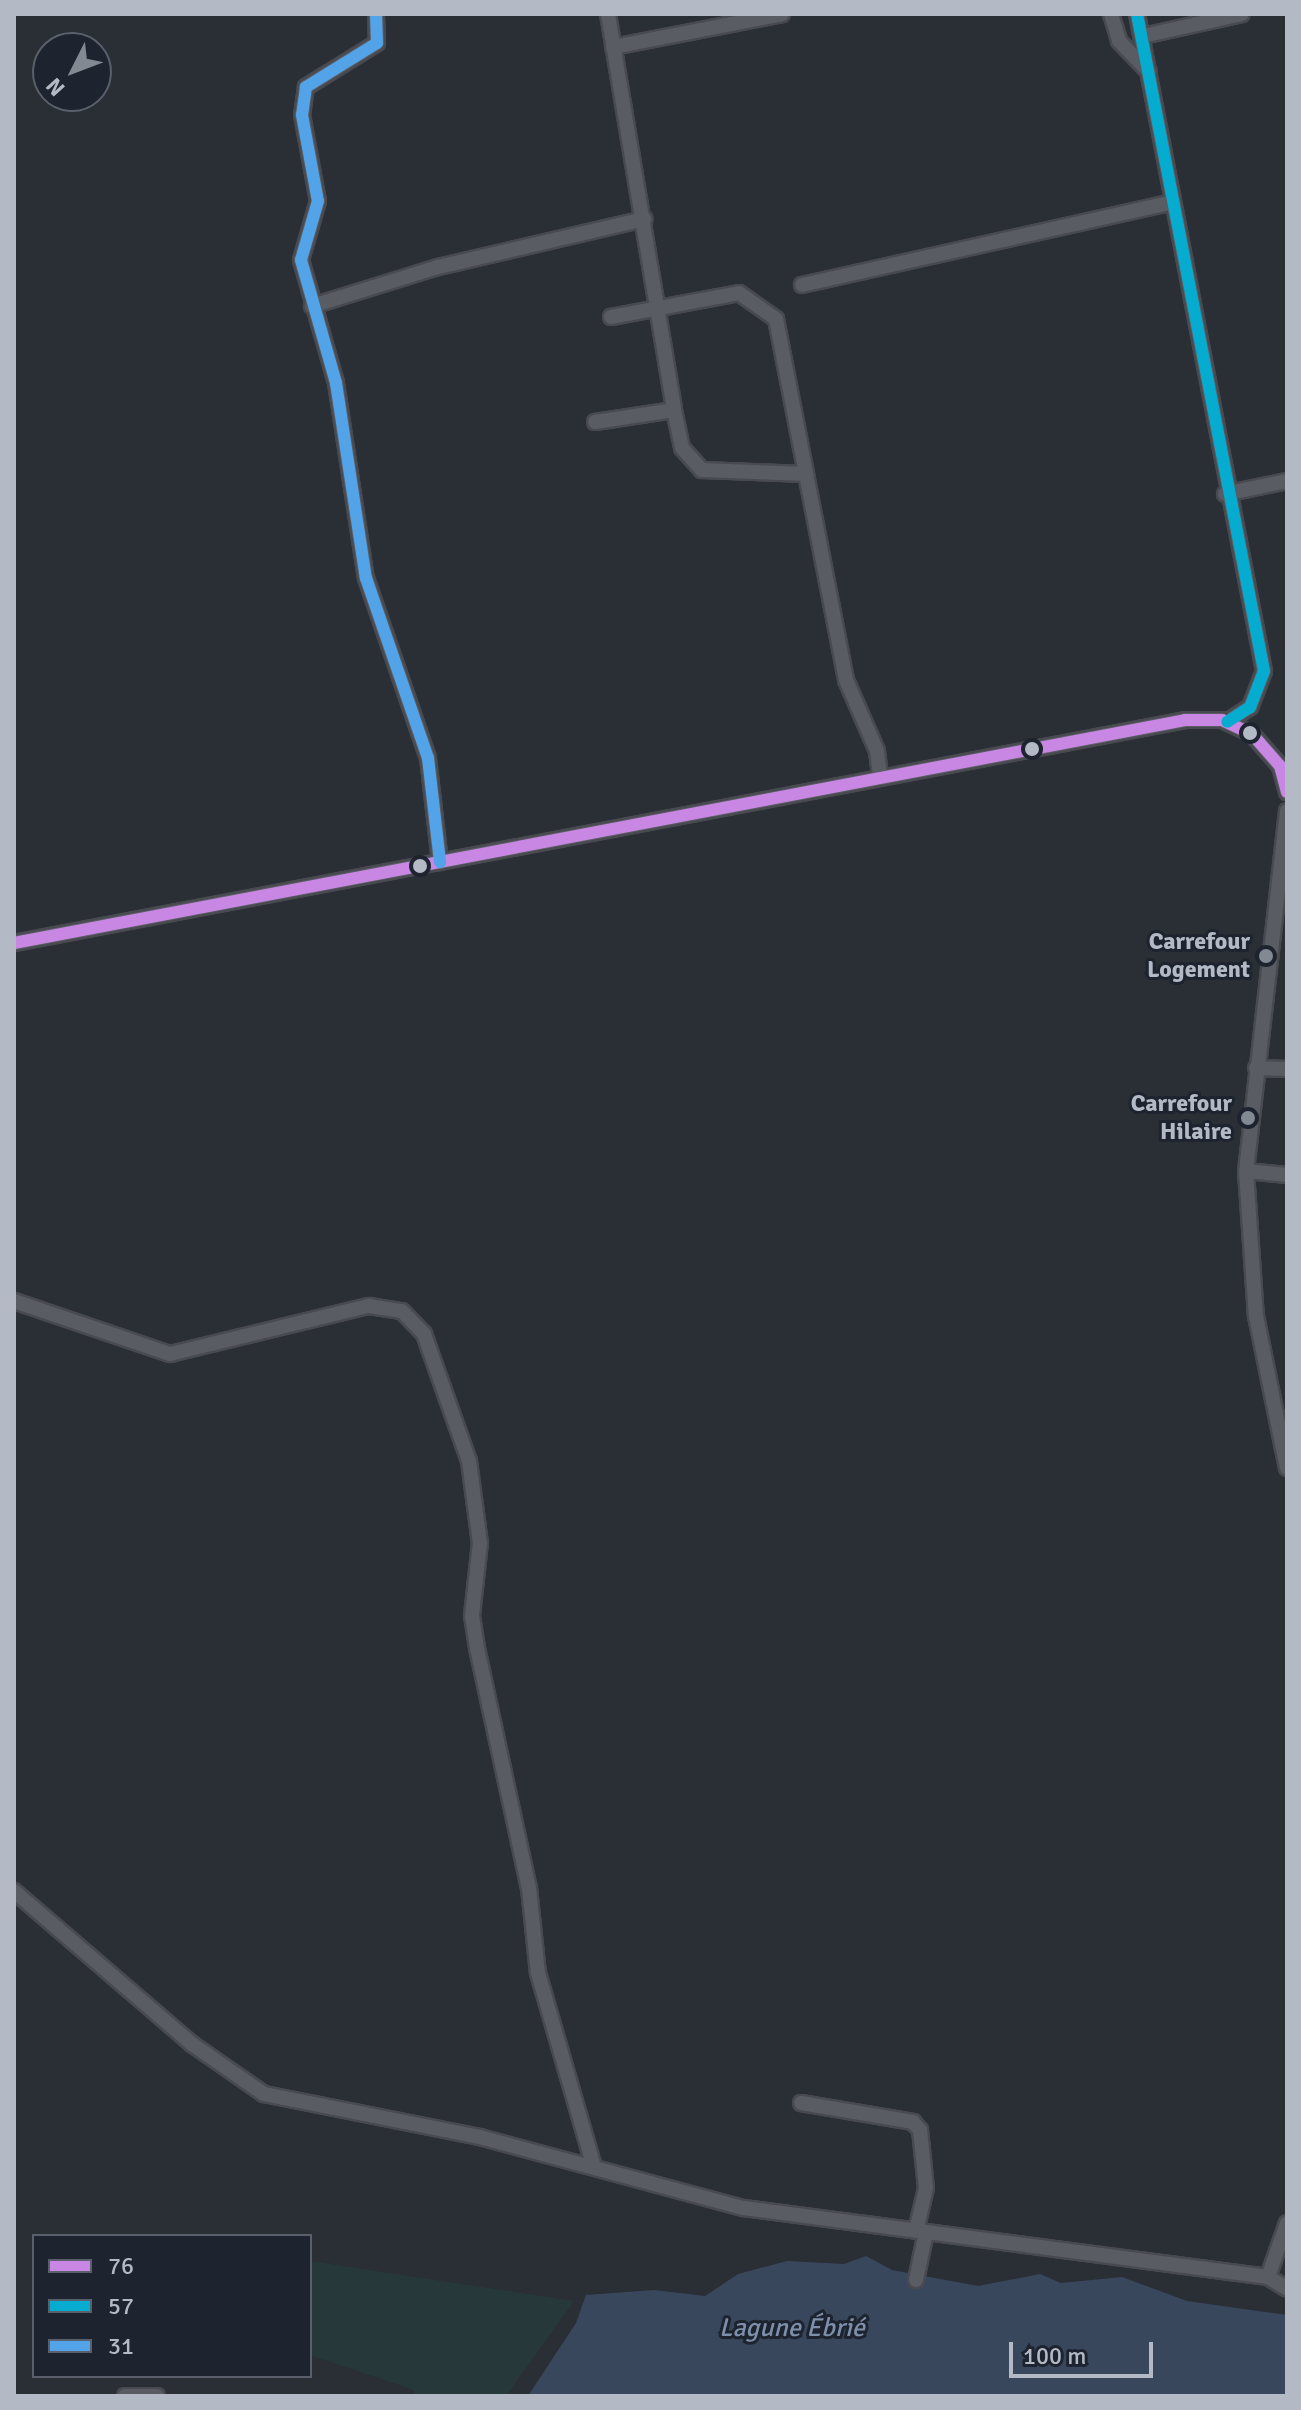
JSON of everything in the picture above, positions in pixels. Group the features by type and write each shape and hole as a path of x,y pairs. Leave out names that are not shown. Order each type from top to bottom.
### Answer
{"street":[{"path":"376,14 377,43 324,71 303,99 318,201 301,260 336,383 369,590 431,772 440,862"},
{"path":"608,14 661,305 682,448 702,470 806,474"},
{"path":"613,47 782,14"},
{"path":"1111,14 1119,41 1149,72"},
{"path":"1137,14 1225,494 1265,685 1227,722"},
{"path":"1143,36 1234,15"},
{"path":"802,285 1173,202"},
{"path":"312,306 438,267 644,219"},
{"path":"611,317 661,305 739,293 776,319 846,680 877,751 880,775"},
{"path":"595,422 674,410"},
{"path":"1225,494 1287,481"},
{"path":"14,943 880,775 1185,720 1227,722 1262,743 1287,790"},
{"path":"1287,811 1246,1171 1256,1316 1287,1468"},
{"path":"1271,952 1287,953"},
{"path":"1256,1068 1287,1069"},
{"path":"1246,1171 1287,1175"},
{"path":"14,1301 170,1354 369,1306 402,1311 424,1334 469,1461 480,1543 472,1616 477,1648 529,1888 538,1973 593,2164"},
{"path":"14,1891 192,2044 259,2091 593,2164 744,2208 1268,2277 1287,2289"},
{"path":"801,2103 913,2122 926,2188 916,2280"},
{"path":"1268,2277 1287,2223"},
{"path":"125,2396 157,2396"}],"shaded area":[{"path":"312,2261 574,2301 506,2396 415,2396 414,2390 312,2356"}],"water":[{"name":"Lagune Ébrié","path":"866,2256 892,2270 978,2286 1040,2274 1061,2283 1122,2277 1187,2301 1287,2315 1287,2396 528,2396 576,2323 586,2295 654,2290 705,2296 738,2274 787,2261 844,2264"}],"transit line":[{"name":"31","path":"376,14 377,43 306,87 302,115 318,201 301,260 336,383 366,578 428,758 440,862"},
{"name":"57","path":"1137,14 1264,671 1250,707 1227,722"},
{"name":"76","path":"14,943 1185,720 1222,720 1252,734 1280,766 1287,792"}],"place":[{"name":"Carrefour Logement","path":"1266,956"},
{"name":"Carrefour Hilaire","path":"1248,1118"}]}
